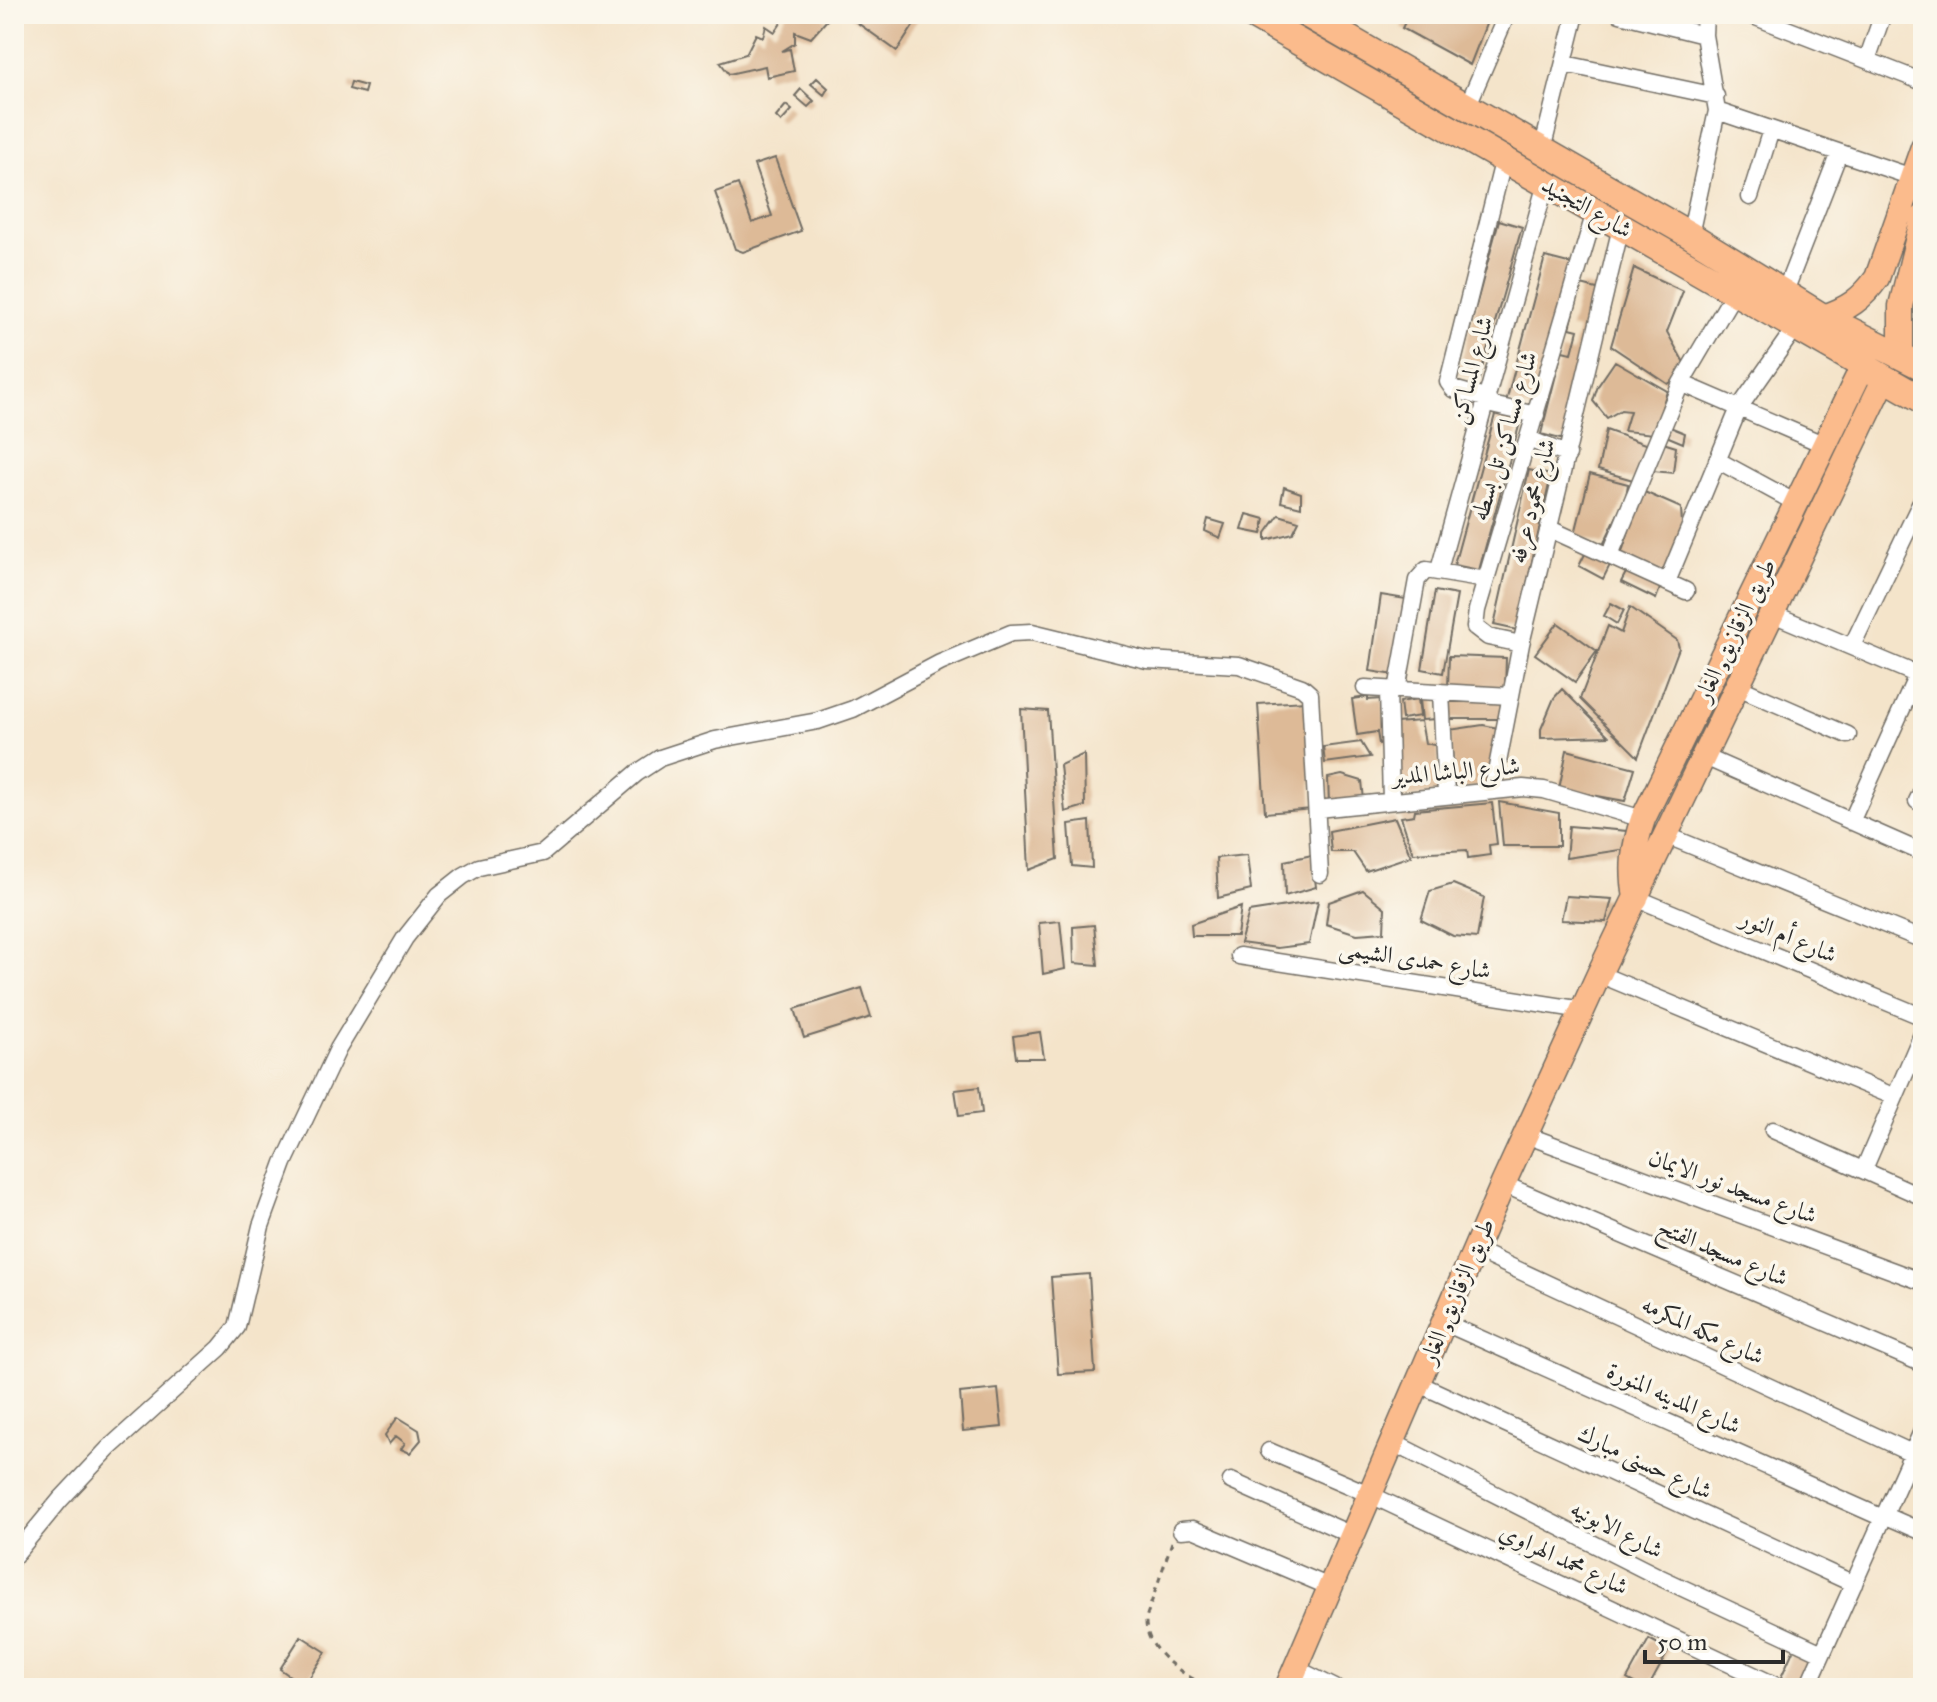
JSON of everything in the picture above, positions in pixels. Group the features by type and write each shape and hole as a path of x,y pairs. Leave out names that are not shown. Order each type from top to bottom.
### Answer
{"highway":[{"name":"شارع التجنيد","path":"1250,14 1923,400"},
{"name":"شارع التجنيد","path":"1306,14 1690,235 1823,317 1912,362"}],"main road":[{"path":"1823,317 1845,310 1864,296 1877,278 1918,179 1923,147"},
{"path":"1912,362 1901,306 1923,217"},
{"name":"طريق الزقازيق, الغار","path":"1636,898 1631,869 1633,846 1643,819 1825,445 1873,374"},
{"name":"طريق الزقازيق, الغار","path":"1291,1678 1503,1184 1599,974 1773,614 1873,374"}],"street":[{"path":"1467,107 1507,14"},
{"path":"1542,150 1576,14"},
{"path":"1620,14 1704,35"},
{"path":"1690,235 1716,103 1704,35 1705,14"},
{"path":"1748,14 1779,20 1923,82"},
{"path":"1867,60 1883,14"},
{"path":"1565,64 1716,103 1771,130 1918,179"},
{"path":"1750,197 1771,130"},
{"path":"1784,294 1839,153"},
{"path":"1504,158 1448,382 1453,389 1536,415"},
{"name":"شارع المساكن","path":"1439,570 1546,183"},
{"name":"شارع مساكن تل بسطه","path":"1521,644 1488,637 1475,627 1486,580 1595,212"},
{"name":"شارع محمود عرفه","path":"1493,788 1521,644 1621,227"},
{"path":"1610,555 1681,383 1734,293"},
{"path":"1667,582 1739,408 1795,328"},
{"path":"1681,383 1825,445"},
{"path":"1529,439 1568,455"},
{"path":"1717,460 1796,503"},
{"path":"1852,646 1923,498"},
{"path":"1550,529 1686,591"},
{"path":"1391,800 1392,690 1417,580 1426,570 1439,570 1486,580"},
{"path":"1773,614 1921,671 1851,822"},
{"path":"14,1556 60,1500 109,1448 220,1348 237,1327 261,1226 284,1163 338,1049 405,938 439,895 479,867 543,853 637,773 660,758 715,740 818,721 853,709 940,663 1011,633 1032,632 1147,660 1239,665 1302,687 1310,694 1320,874"},
{"path":"1738,687 1848,735"},
{"path":"1365,688 1511,696"},
{"path":"1441,692 1446,794"},
{"path":"1705,757 1923,853"},
{"name":"شارع الباشا المدير","path":"1317,809 1493,788 1544,790 1643,819"},
{"path":"1668,836 1923,940"},
{"name":"شارع أم النور","path":"1636,898 1923,1017"},
{"name":"شارع حمدى الشيمى","path":"1239,956 1583,1010"},
{"path":"1599,974 1895,1097"},
{"path":"1864,1169 1923,1032"},
{"path":"1773,1130 1923,1197"},
{"name":"شارع مسجد نور الايمان","path":"1526,1135 1923,1282"},
{"name":"شارع مسجد الفتح","path":"1503,1184 1923,1364"},
{"name":"شارع مكه المكرمه","path":"1475,1250 1912,1453"},
{"name":"شارع المدينه المنورة","path":"1445,1323 1923,1532"},
{"name":"شارع حسنى مبارك","path":"1417,1383 1854,1584"},
{"path":"1807,1688 1923,1429"},
{"name":"شارع الابونيه","path":"1392,1442 1659,1577 1822,1653"},
{"name":"شارع محمد الهراوي","path":"1269,1451 1371,1495 1781,1688"},
{"path":"1231,1481 1354,1536"},
{"path":"1181,1530 1193,1529 1332,1588"},
{"path":"1291,1678 1335,1688"}],"path":[{"path":"1181,1530 1173,1538 1145,1629 1155,1647 1172,1666 1209,1688"}],"building":[{"path":"787,14 820,14 827,20 811,38 795,32 795,43 782,51 790,49 794,71 767,77 765,66 729,74 720,62 746,54 756,34 763,37 766,26 775,32"},
{"path":"845,14 921,14 897,51"},
{"path":"1409,14 1490,14 1470,65 1402,28"},
{"path":"817,78 828,88 824,95 811,84"},
{"path":"351,82 366,86 364,93 349,89"},
{"path":"801,89 814,101 808,107 795,96"},
{"path":"786,105 792,110 781,122 776,117"},
{"path":"775,158 801,231 743,252 735,249 715,192 738,184 752,223 772,216 754,165"},
{"path":"1499,220 1522,227 1479,379 1458,373"},
{"path":"1545,257 1572,264 1533,410 1506,402"},
{"path":"1634,268 1683,291 1667,332 1688,370 1668,384 1611,346"},
{"path":"1581,285 1601,290 1564,440 1541,434 1562,351 1572,353 1578,330 1570,328"},
{"path":"1615,361 1667,391 1654,434 1624,431 1630,411 1621,410 1607,418 1593,401 1598,386"},
{"path":"1496,411 1521,419 1479,570 1454,565"},
{"path":"1665,425 1685,433 1683,443 1664,435"},
{"path":"1606,430 1648,445 1633,480 1598,470"},
{"path":"1663,443 1676,447 1673,473 1652,471"},
{"path":"1529,470 1551,475 1517,630 1494,625"},
{"path":"1590,474 1628,484 1626,497 1603,545 1575,534"},
{"path":"1284,487 1301,493 1301,507 1281,502"},
{"path":"1642,491 1681,508 1683,540 1666,573 1620,558"},
{"path":"1247,514 1265,519 1262,534 1242,530"},
{"path":"1279,515 1299,521 1293,533 1266,540 1266,533"},
{"path":"1208,519 1225,524 1220,538 1205,531"},
{"path":"1588,548 1612,561 1603,579 1579,566"},
{"path":"1629,567 1663,580 1656,599 1621,582"},
{"path":"1435,591 1457,595 1443,673 1422,669"},
{"path":"1381,595 1406,599 1395,675 1370,671"},
{"path":"1611,603 1624,610 1617,624 1604,616"},
{"path":"1630,607 1677,640 1679,648 1638,757 1580,699 1608,626 1621,633"},
{"path":"1558,623 1597,651 1575,682 1535,654"},
{"path":"1449,656 1506,658 1505,690 1448,688"},
{"path":"1562,689 1609,736 1541,738 1541,729 1554,698"},
{"path":"1368,697 1368,700 1382,699 1388,741 1379,744 1377,732 1357,735 1352,699"},
{"path":"1435,697 1437,719 1422,720 1420,699"},
{"path":"1506,698 1504,719 1444,719 1443,701"},
{"path":"1418,699 1420,716 1402,719 1400,702"},
{"path":"1306,701 1313,809 1265,813 1258,704"},
{"path":"1021,709 1048,711 1058,859 1029,870"},
{"path":"1421,721 1425,743 1438,746 1440,792 1397,799 1396,723"},
{"path":"1483,725 1498,728 1490,785 1457,789 1449,730"},
{"path":"1361,742 1370,757 1325,763 1323,747"},
{"path":"1567,750 1635,768 1625,801 1559,789"},
{"path":"1084,754 1085,806 1065,812 1060,765"},
{"path":"1342,775 1362,781 1364,800 1329,803 1328,778"},
{"path":"1499,802 1559,813 1559,846 1503,846"},
{"path":"1492,803 1497,844 1489,845 1490,855 1468,858 1467,850 1413,853 1401,817 1414,815 1415,810"},
{"path":"1395,818 1411,856 1366,871 1353,852 1331,852 1329,831"},
{"path":"1090,821 1092,868 1072,866 1069,824"},
{"path":"1569,826 1627,831 1627,849 1566,858"},
{"path":"1247,855 1251,890 1218,898 1216,858"},
{"path":"1312,855 1316,887 1285,896 1284,861"},
{"path":"1453,884 1484,897 1477,938 1453,936 1421,920 1430,891"},
{"path":"1363,890 1385,908 1384,932 1357,934 1326,924 1329,902"},
{"path":"1566,896 1612,899 1606,922 1561,920"},
{"path":"1318,901 1309,944 1277,948 1240,943 1249,912"},
{"path":"1241,907 1237,936 1192,936 1191,924"},
{"path":"1060,921 1065,969 1043,974 1039,923"},
{"path":"1094,925 1098,965 1074,963 1073,927"},
{"path":"862,988 871,1017 804,1038 795,1009"},
{"path":"1040,1032 1044,1058 1016,1058 1013,1036"},
{"path":"979,1087 982,1113 959,1116 955,1090"},
{"path":"1089,1274 1095,1372 1058,1374 1051,1277"},
{"path":"998,1389 1002,1427 963,1431 960,1393"},
{"path":"398,1417 419,1430 421,1440 410,1453 401,1449 405,1443 396,1436 389,1444 385,1435"},
{"path":"301,1636 326,1652 304,1686 280,1669"},
{"path":"1649,1639 1669,1650 1648,1688 1643,1688 1627,1679"},
{"path":"1796,1644 1819,1654 1803,1688 1788,1688 1778,1684"}]}
